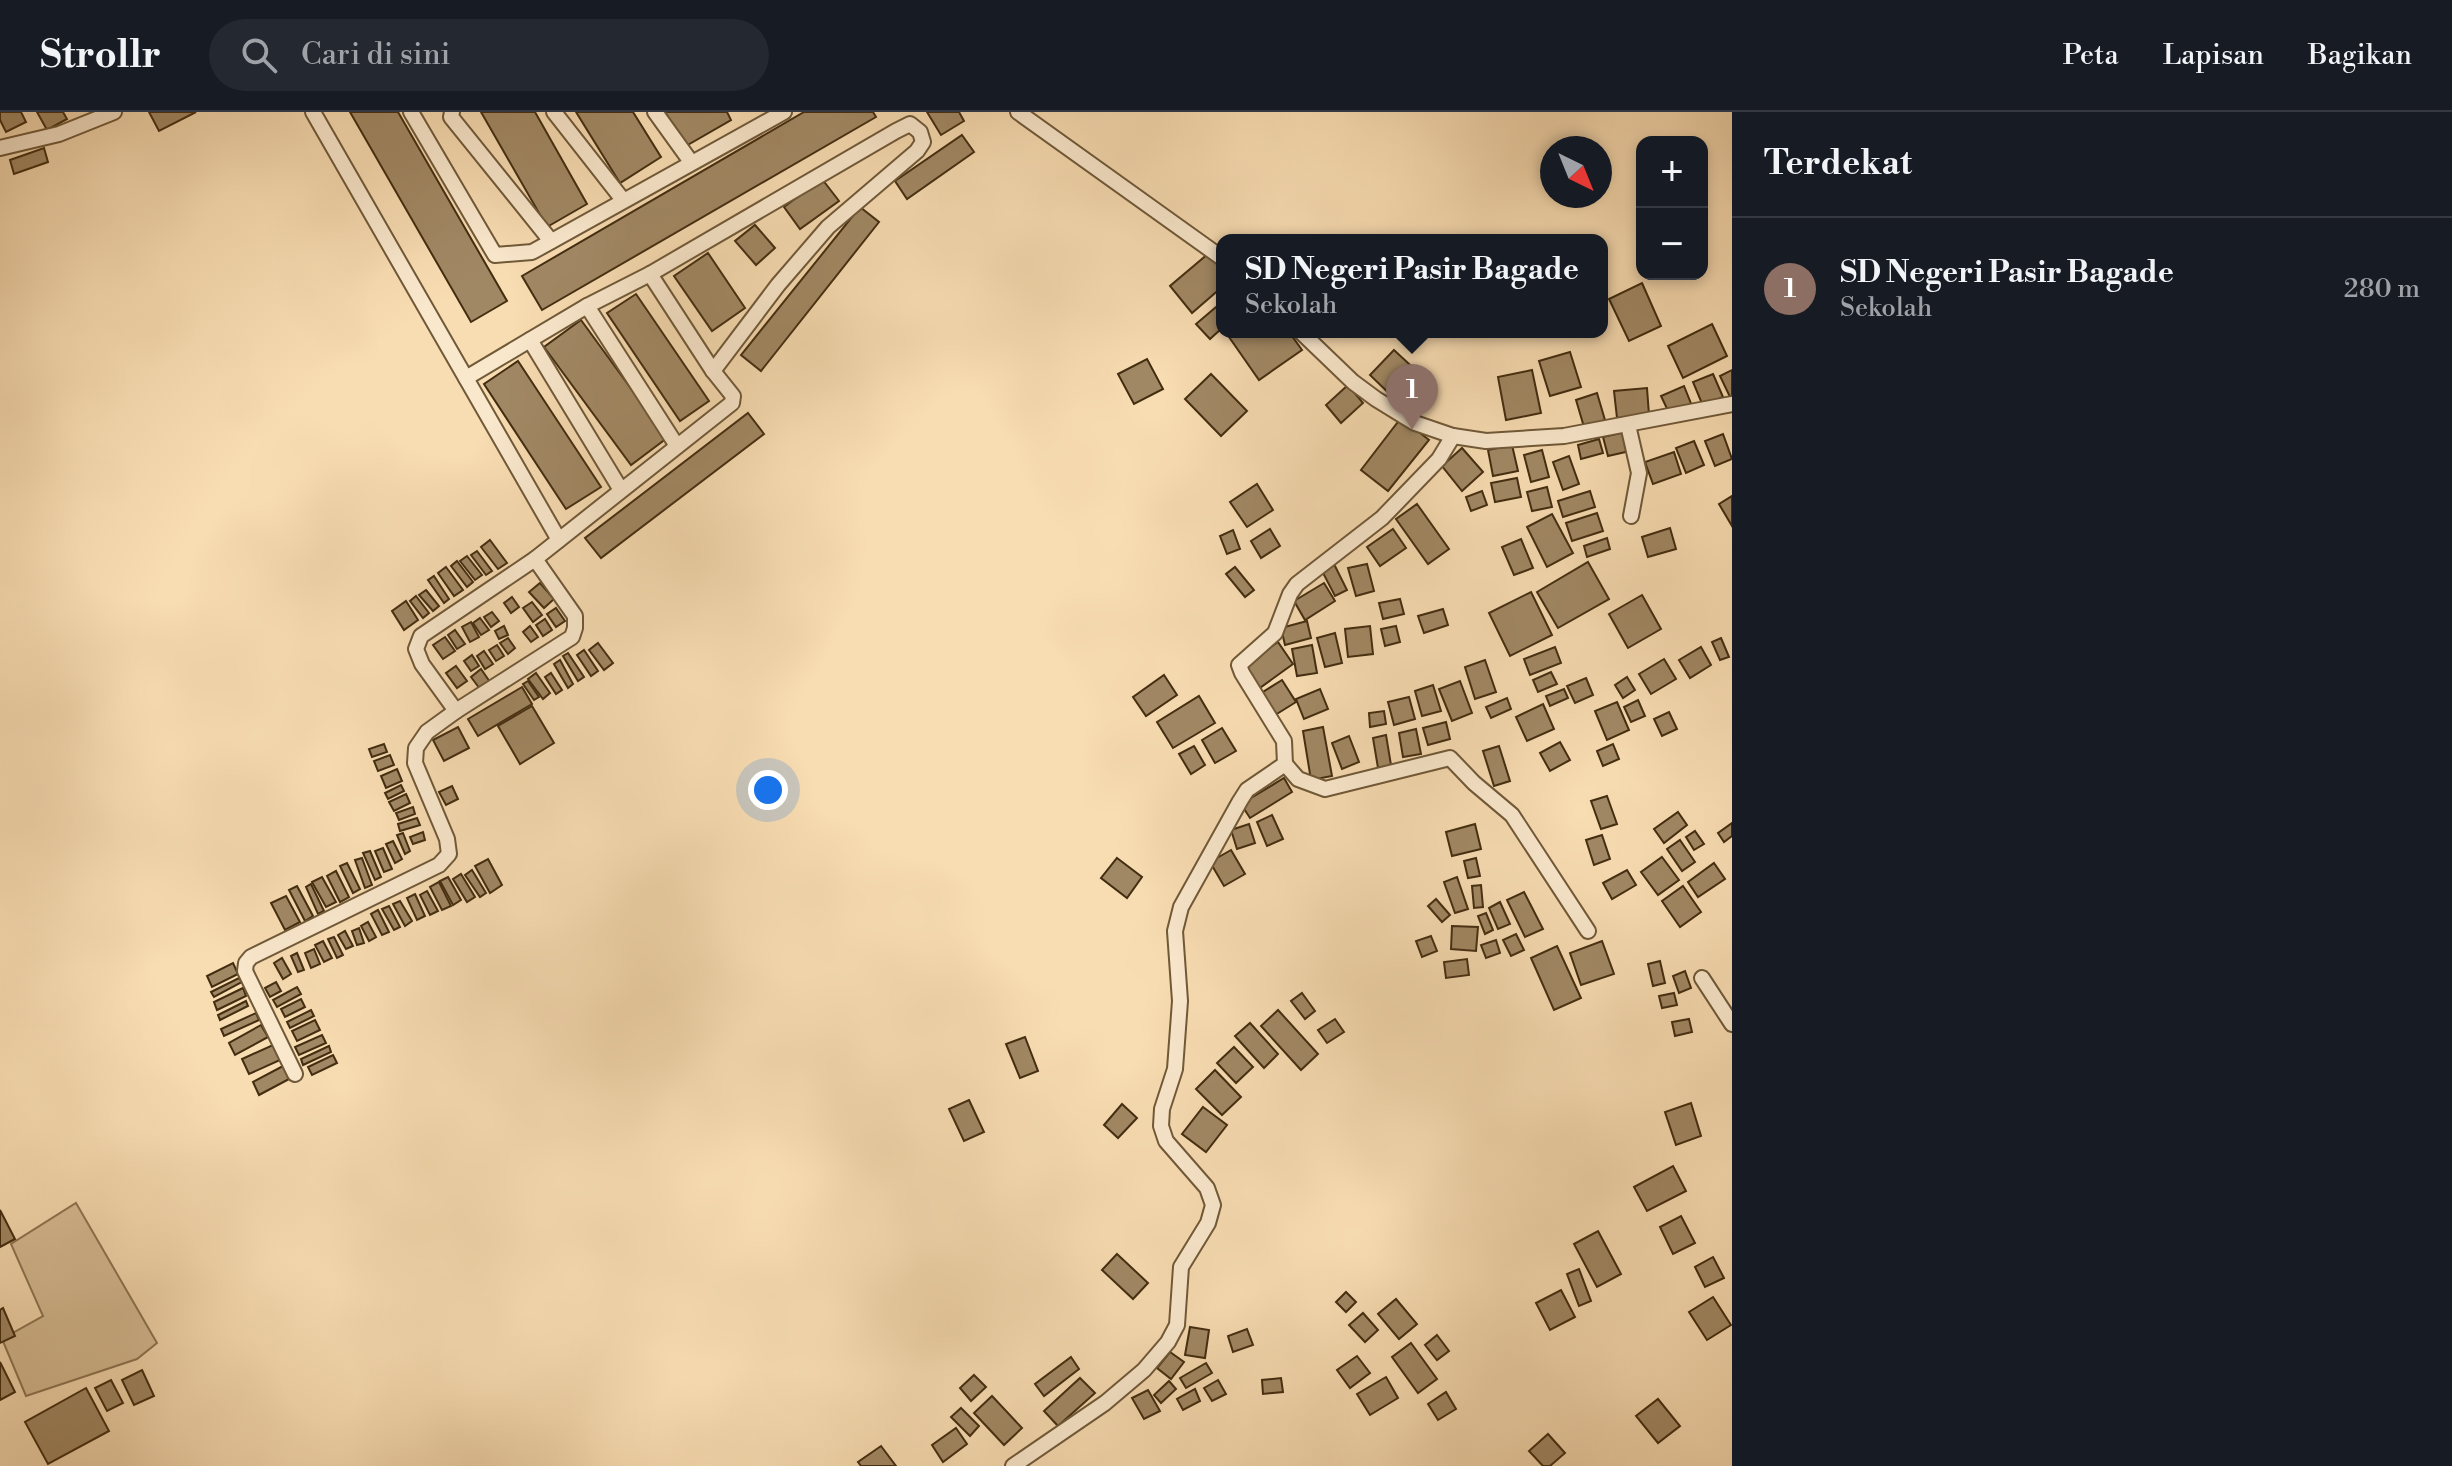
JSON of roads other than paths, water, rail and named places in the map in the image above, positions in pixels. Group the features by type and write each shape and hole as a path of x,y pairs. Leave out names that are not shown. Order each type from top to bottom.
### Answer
{"street":[{"path":"0,148 59,134 114,112"},
{"path":"313,112 559,540"},
{"path":"411,112 495,255 532,252 767,116 784,112"},
{"path":"452,112 451,117 551,241"},
{"path":"554,112 623,200"},
{"path":"655,112 691,162"},
{"path":"1018,112 1216,254"},
{"path":"466,378 896,131 910,124 920,132 923,142 917,151 828,227 778,285 713,371"},
{"path":"456,711 422,664 416,649 421,636 535,559 732,403 733,396 713,371 650,274"},
{"path":"587,306 677,446"},
{"path":"1307,338 1353,382 1376,399 1415,423 1453,436 1486,441 1518,440 1628,425 1732,404"},
{"path":"530,340 621,490"},
{"path":"1628,425 1639,473 1631,516"},
{"path":"1453,436 1439,459 1382,518 1297,584 1275,633 1239,665 1284,741 1285,764 1298,779 1325,789 1450,758 1512,815 1588,931"},
{"path":"295,1074 245,971 246,963 251,957 439,865 449,854 447,839 415,763 416,748 427,732 456,711 572,637 575,616 535,559"},
{"path":"1013,1466 1105,1403 1144,1370 1168,1342 1177,1325 1181,1267 1208,1223 1213,1205 1207,1188 1166,1141 1161,1126 1162,1109 1175,1069 1180,1001 1175,931 1181,907 1247,790 1285,764"},
{"path":"1702,978 1732,1024"}],"place":[{"name":"SD Negeri Pasir Bagade","path":"1412,430"}]}
